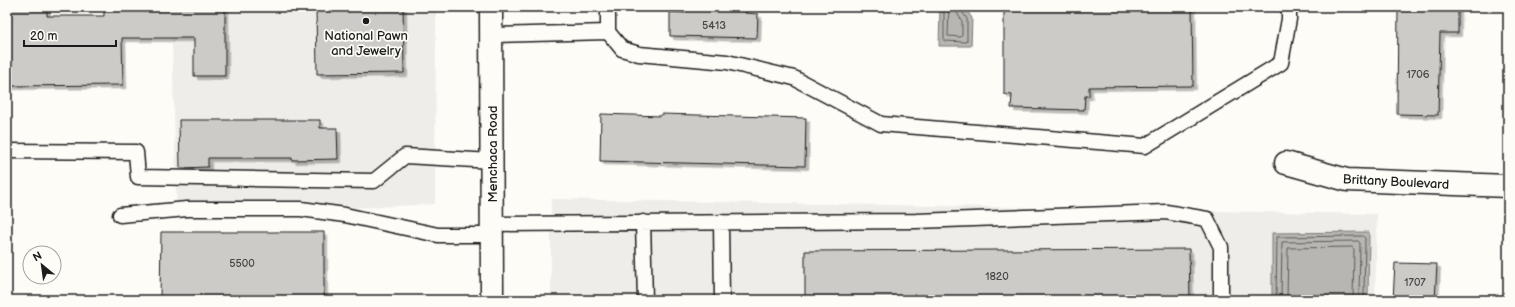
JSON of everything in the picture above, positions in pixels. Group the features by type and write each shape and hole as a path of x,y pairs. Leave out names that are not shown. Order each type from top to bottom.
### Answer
{"main road":[{"name":"Menchaca Road","path":"491,7 492,300"},
{"name":"Brittany Boulevard","path":"1286,163 1347,180 1508,186"}],"lane":[{"path":"608,7 608,32 622,49 639,54 727,62 794,78 881,124 1145,146 1281,63 1289,19 1289,7"},
{"path":"491,35 608,32"},
{"path":"7,151 136,152 138,177 374,181 405,156 492,161"},
{"path":"120,215 187,209 301,209 345,215 438,235 492,230 643,222 916,221 1166,212 1207,219 1221,247 1221,300"},
{"path":"643,222 645,300"},
{"path":"721,222 722,300"}],"shaded area":[{"path":"171,7 436,7 435,204 177,217"},
{"path":"551,199 1377,214 1375,300 551,300"}],"water":[{"path":"940,7 964,7 972,18 971,46 939,46"},
{"path":"1369,232 1368,300 1272,300 1272,233"}],"building":[{"path":"7,7 35,7 35,9 47,9 47,16 104,16 104,7 225,7 225,76 194,76 194,38 122,38 123,85 7,86"},
{"path":"316,7 403,7 404,73 317,74"},
{"path":"685,7 746,7 745,13 758,14 757,38 670,36 670,12 685,13"},
{"path":"1012,7 1192,7 1193,86 1089,87 1089,96 1085,96 1084,110 1011,108 1012,95 1004,94 1004,11 1012,11"},
{"path":"1398,7 1458,7 1458,33 1440,33 1438,115 1397,114"},
{"path":"601,114 806,118 805,166 600,161"},
{"path":"179,120 320,120 320,128 337,128 338,159 292,160 292,158 208,158 208,167 180,168"},
{"path":"161,232 324,232 324,300 160,300"},
{"path":"1189,249 1190,300 805,300 805,251"},
{"path":"1395,263 1437,264 1435,300 1393,300"}],"place":[{"name":"National Pawn and Jewelry","path":"366,21"}]}
